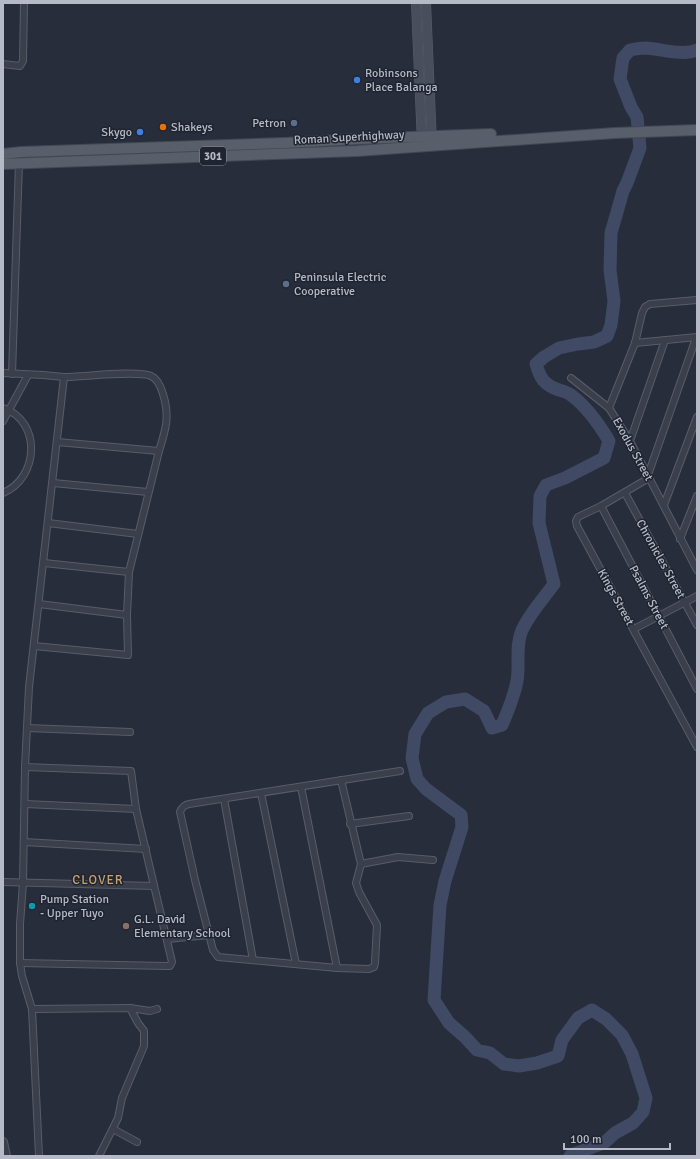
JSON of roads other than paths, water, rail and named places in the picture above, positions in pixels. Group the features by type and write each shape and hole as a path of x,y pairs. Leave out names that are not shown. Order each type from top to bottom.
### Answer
{"main road":[{"path":"416,3 427,141"},
{"path":"426,3 427,141"},
{"name":"Roman Superhighway","path":"3,154 21,152 184,146 427,141 615,130 697,123"},
{"name":"Roman Superhighway","path":"644,128 697,130"},
{"name":"Roman Superhighway","path":"3,164 357,151 427,141"}],"street":[{"path":"3,64 20,66 23,61 24,3"},
{"path":"12,374 19,163"},
{"name":"Exodus Street","path":"697,300 650,304 644,307 635,343 609,408 630,441 697,570"},
{"path":"635,343 697,338 649,477"},
{"path":"630,441 665,340"},
{"path":"3,373 64,377 143,374 152,376 158,383 166,406 167,426 148,492 129,572 127,615 128,655 34,646"},
{"path":"3,421 28,375"},
{"path":"39,1156 32,1009 22,976 20,963 25,767 29,687 58,442 64,377"},
{"path":"571,378 609,408"},
{"path":"3,408 10,410 22,422 31,440 31,459 24,476 11,490 3,494"},
{"path":"664,505 697,417"},
{"path":"58,442 159,451"},
{"name":"Kings Street","path":"649,477 602,506 578,517 576,521 577,526 697,748"},
{"path":"53,483 148,492"},
{"name":"Chronicles Street","path":"624,493 697,625"},
{"path":"680,539 697,496"},
{"name":"Psalms Street","path":"602,506 697,689"},
{"path":"48,523 138,534"},
{"path":"44,563 129,572"},
{"path":"634,629 697,596"},
{"path":"39,604 127,615"},
{"path":"27,728 130,732"},
{"path":"20,963 170,966 172,962 136,809 132,771 25,767"},
{"path":"341,780 350,824 361,864 356,883 359,892 377,925 374,967 369,969 337,968 218,957 213,950 209,935 180,812 181,808 185,805 301,787 341,780 400,771"},
{"path":"301,787 337,968"},
{"path":"261,793 296,964"},
{"path":"224,799 253,960"},
{"path":"25,804 136,809"},
{"path":"350,824 409,816"},
{"path":"24,842 146,849"},
{"path":"361,864 398,857 433,860"},
{"path":"3,882 154,886"},
{"path":"167,939 209,935"},
{"path":"32,1009 130,1008 150,1011 157,1009"},
{"path":"99,1156 118,1118 126,1088 144,1046 144,1031 138,1024 130,1008"},
{"path":"113,1129 137,1142"},
{"path":"3,1142 5,1155"}],"waterway":[{"path":"570,1156 604,1143 615,1133 633,1123 643,1112 646,1098 632,1054 622,1035 606,1019 592,1010 578,1018 562,1040 558,1056 537,1063 519,1066 504,1064 490,1053 477,1050 449,1023 434,1000 440,905 445,881 462,827 461,815 426,789 417,779 412,758 415,734 428,713 446,702 465,699 484,711 492,728 502,725 513,698 518,675 518,649 522,630 533,612 554,584 539,523 540,496 546,485 565,478 604,458 609,441 592,416 577,399 568,393 550,386 543,380 536,364 559,348 594,342 607,336 611,325 614,301 610,270 611,233 623,191 640,148 637,117 631,107 620,79 623,58 630,50 640,48 678,52 691,52 697,50"}],"place":[{"name":"Robinsons Place Balanga","path":"357,80"},
{"name":"Petron","path":"294,123"},
{"name":"Shakeys","path":"163,127"},
{"name":"Skygo","path":"140,132"},
{"name":"Peninsula Electric Cooperative","path":"286,284"},
{"name":"Pump Station - Upper Tuyo","path":"32,906"},
{"name":"G.L. David Elementary School","path":"126,926"}],"district":[{"name":"CLOVER","path":"98,879"}]}
